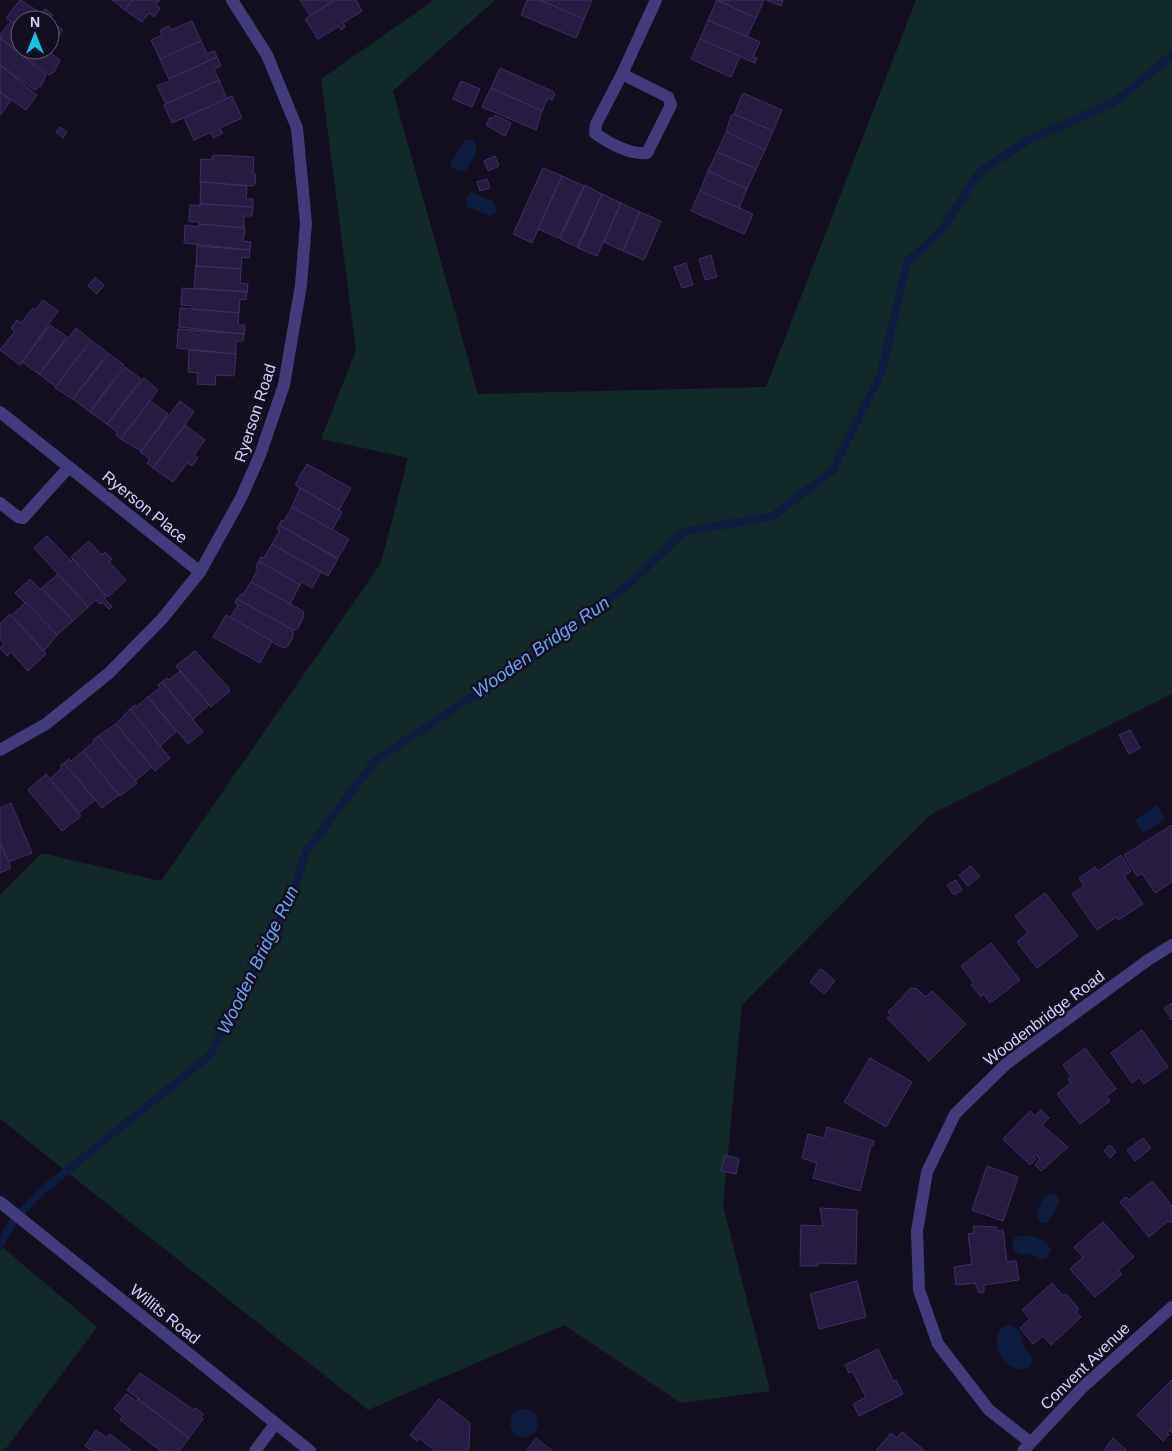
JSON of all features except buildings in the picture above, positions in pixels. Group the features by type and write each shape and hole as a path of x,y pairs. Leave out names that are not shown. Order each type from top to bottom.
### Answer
{"street":[{"name":"Ryerson Road","path":"0,750 46,724 109,673 162,618 200,572 241,498 260,454 284,385 300,294 306,223 297,128 267,55 232,0"},
{"path":"622,74 668,97 671,105 647,153 639,154 603,139 595,133 596,124 622,74 656,0"},
{"name":"Ryerson Place","path":"0,412 200,572"},
{"path":"0,503 18,517 23,518 69,467"},
{"name":"Woodenbridge Road","path":"1026,1447 989,1410 938,1344 919,1290 917,1231 927,1172 955,1114 1006,1064 1148,960 1172,945"},
{"name":"Willits Road","path":"3,1205 310,1451"},
{"name":"Convent Avenue","path":"1026,1447 1083,1387 1172,1307"},
{"path":"255,1451 275,1424"}],"green space":[{"path":"434,0 495,0 393,91 478,394 766,387 916,0 1172,0 1172,694 930,815 742,1005 723,1205 770,1391 681,1403 564,1325 368,1410 0,1119 0,895 42,853 161,881 381,563 408,458 321,439 356,350 321,79"},
{"path":"0,1245 97,1327 4,1451 0,1451"}],"water":[{"path":"465,140 473,140 476,151 466,170 458,172 451,166 451,161"},
{"path":"471,192 494,202 497,212 491,216 467,207 465,198"},
{"path":"1157,805 1166,819 1143,833 1135,820"},
{"path":"1054,1193 1060,1201 1048,1223 1039,1222 1036,1213 1044,1196"},
{"path":"1028,1235 1042,1240 1051,1248 1048,1257 1041,1260 1030,1253 1021,1255 1013,1250 1012,1241 1016,1237"},
{"path":"1007,1325 1013,1326 1019,1331 1023,1344 1032,1358 1033,1362 1027,1369 1019,1370 1012,1367 1000,1354 997,1338 1000,1330"},
{"path":"524,1409 534,1413 538,1423 534,1433 524,1437 514,1433 510,1423 514,1413"}],"waterway":[{"name":"Wooden Bridge Run","path":"0,1245 13,1221 42,1191 210,1055 292,897 306,851 376,760 558,640 634,580 683,532 773,516 832,471 881,374 907,262 942,230 979,172 1029,140 1113,103 1172,55"}]}
